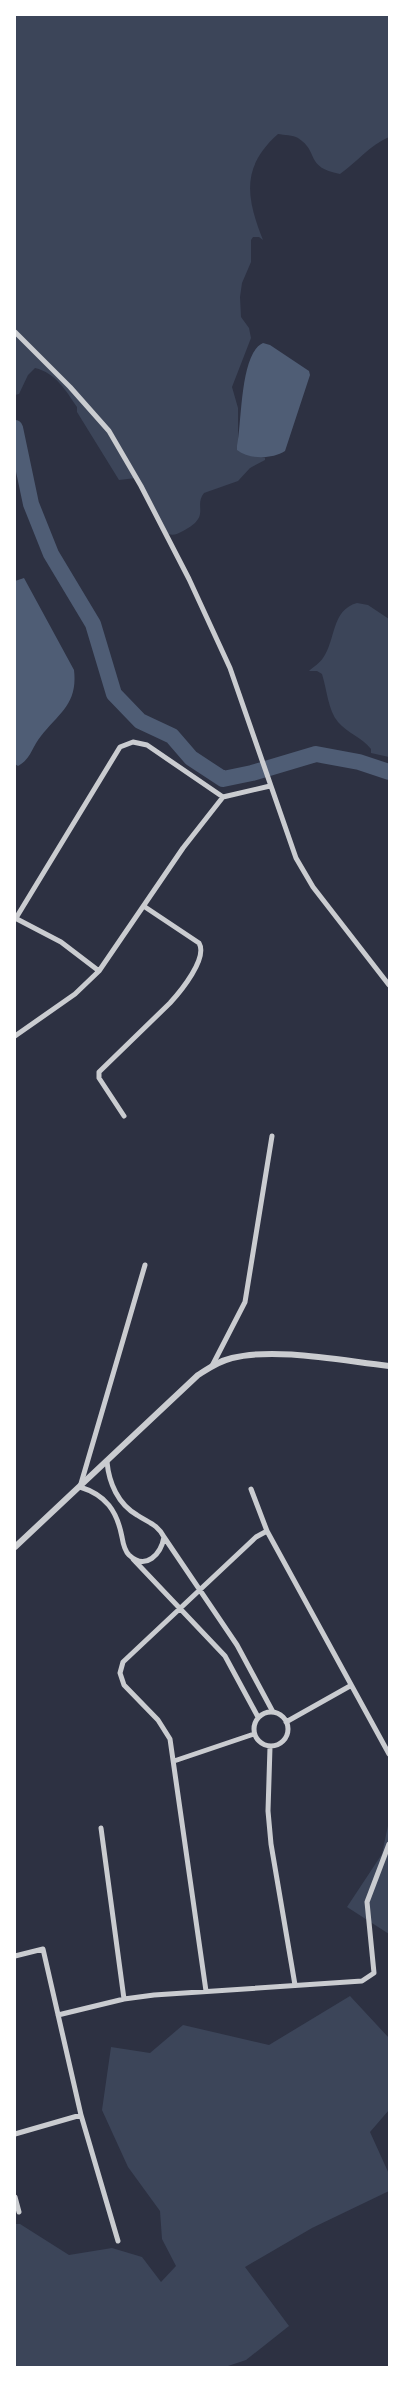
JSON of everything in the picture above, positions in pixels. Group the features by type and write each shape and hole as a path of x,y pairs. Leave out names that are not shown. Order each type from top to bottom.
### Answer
{"street":[{"path":"15,332 70,386 109,431 136,478 186,571 230,668 296,858 313,887 389,985"},
{"path":"99,971 61,942 15,918 120,747 133,742 147,745 223,797"},
{"path":"15,1036 75,994 99,971 145,907 183,848 223,797 270,786"},
{"path":"124,1116 98,1074 180,992 201,956 202,948 199,943 145,907"},
{"path":"212,1366 244,1302 272,1136"},
{"path":"80,1487 145,1265"},
{"path":"15,1547 198,1375 212,1366 232,1358 253,1354 293,1356 389,1366"},
{"path":"107,1462 110,1481 126,1506 159,1528 237,1645 273,1712"},
{"path":"80,1487 93,1491 105,1498 115,1512 124,1547 129,1555 226,1656 258,1717"},
{"path":"252,1489 267,1531 350,1686 389,1754"},
{"path":"206,1991 170,1739 162,1726 124,1685 120,1673 123,1662 201,1591 256,1537 267,1531"},
{"path":"129,1555 139,1560 149,1560 157,1555 162,1548 164,1537"},
{"path":"286,1722 350,1686"},
{"path":"273,1712 281,1715 286,1722 288,1734 276,1746 270,1747 260,1743 254,1734 254,1725 258,1717 265,1713 273,1712"},
{"path":"174,1761 254,1734"},
{"path":"270,1747 268,1811 271,1844 295,1985"},
{"path":"101,1828 124,1999"},
{"path":"58,2015 124,1999 206,1991 362,1981 374,1973 367,1902 389,1844"},
{"path":"15,1956 43,1949 81,2116 118,2242"},
{"path":"15,2134 81,2116"},
{"path":"15,2197 19,2212"}],"shaded area":[{"path":"15,15 389,15 389,137 370,149 340,174 321,167 305,143 291,136 278,134 266,146 258,158 250,183 253,210 263,240 259,237 253,237 251,240 251,262 242,283 240,297 241,317 249,328 251,338 232,387 238,408 238,441 254,455 265,458 265,460 250,468 238,481 204,493 201,498 197,521 192,526 176,534 168,534 136,478 119,480 77,412 77,407 55,378 35,368 28,375 19,394 15,395"},
{"path":"263,343 270,345 309,371 310,375 285,451 274,456 254,457 237,450 237,446 246,374 255,349"},
{"path":"24,578 74,670 74,682 73,691 66,707 41,736 26,760 18,766 15,764 15,581"},
{"path":"357,603 368,605 389,619 389,757 371,753 368,745 338,722 330,706 322,674 317,671 309,671 322,660 338,619 343,612"},
{"path":"389,1821 389,1934 347,1907 382,1854"},
{"path":"350,1996 389,2038 389,2110 370,2132 389,2174 389,2191 312,2228 245,2267 289,2326 246,2360 225,2367 15,2367 15,2224 20,2224 69,2255 112,2248 142,2257 161,2282 176,2266 162,2239 160,2211 128,2167 102,2110 111,2047 150,2053 183,2025 269,2045"}],"waterway":[{"path":"15,428 31,504 51,554 93,624 114,694 140,721 172,736 191,758 223,779 252,773 316,754 359,762 389,772"}]}
